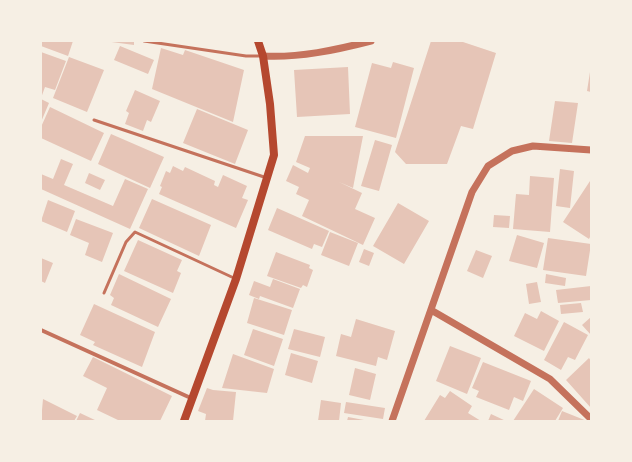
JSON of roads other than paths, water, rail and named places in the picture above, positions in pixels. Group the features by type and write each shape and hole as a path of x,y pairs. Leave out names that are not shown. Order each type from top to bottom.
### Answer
{"main road":[{"path":"184,421 236,279 274,154 270,104 258,41"}],"street":[{"path":"262,56 274,57 340,49 371,41"},
{"path":"392,421 472,192 488,166 512,151 533,146 591,150"},
{"path":"431,310 550,379 591,419"},
{"path":"41,330 193,399"}],"lane":[{"path":"144,41 246,56 262,56"},
{"path":"94,120 267,178"},
{"path":"104,293 126,242 135,232 236,279"}]}
